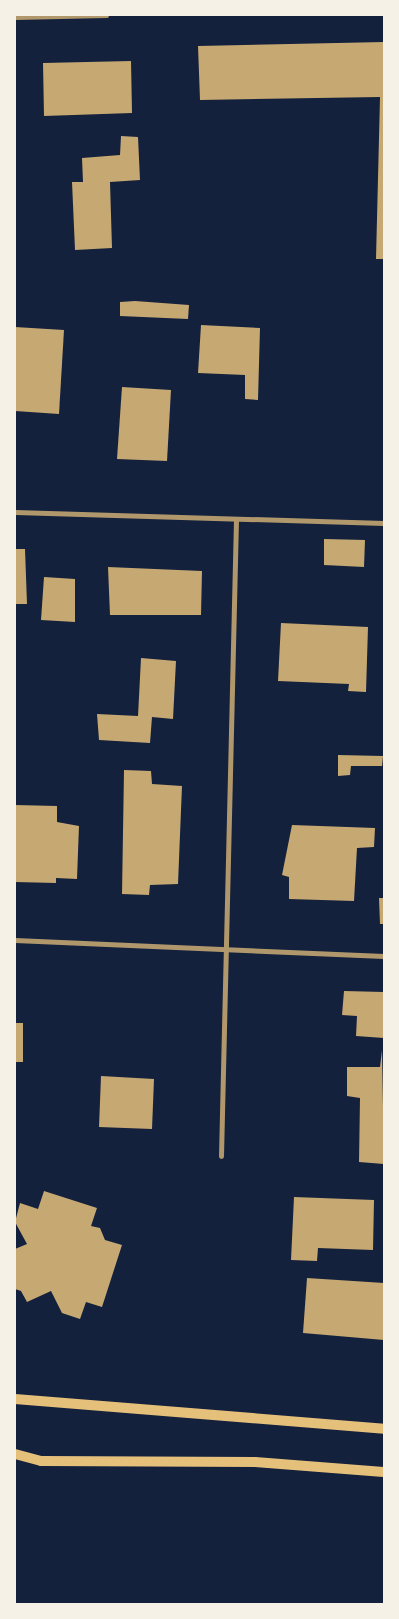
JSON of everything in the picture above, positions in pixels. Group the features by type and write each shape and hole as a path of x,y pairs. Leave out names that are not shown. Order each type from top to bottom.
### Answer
{"main road":[{"path":"15,1399 384,1429"},
{"path":"15,1454 41,1461 254,1462 384,1472"}],"street":[{"path":"15,17 106,15"},
{"path":"15,512 384,524"},
{"path":"221,1156 236,519"},
{"path":"15,940 384,956"}],"building":[{"path":"384,42 384,259 376,259 380,97 200,100 198,46"},
{"path":"131,61 132,113 44,116 43,63"},
{"path":"121,136 138,137 140,180 110,182 112,248 75,250 72,182 83,182 82,158 120,155"},
{"path":"135,301 189,305 188,319 120,316 120,302"},
{"path":"201,325 260,328 258,400 245,399 245,375 198,373"},
{"path":"15,327 64,330 59,414 15,411"},
{"path":"122,387 171,390 167,461 117,459"},
{"path":"324,539 365,540 364,567 324,565"},
{"path":"15,549 25,549 27,604 15,604"},
{"path":"108,567 202,571 201,615 110,615"},
{"path":"44,577 75,579 75,622 41,620"},
{"path":"281,623 368,627 366,692 348,691 349,684 278,681"},
{"path":"141,658 176,661 173,719 152,717 150,743 99,740 97,714 138,716"},
{"path":"338,755 383,756 382,766 351,766 350,775 338,776"},
{"path":"124,770 151,771 152,784 182,786 178,884 150,885 149,895 122,894"},
{"path":"15,805 57,806 57,822 79,826 77,879 56,878 56,883 15,882"},
{"path":"292,825 375,828 374,847 357,848 354,901 289,899 289,877 282,875"},
{"path":"379,898 384,898 384,924 380,924"},
{"path":"344,991 384,992 384,1038 356,1036 357,1016 342,1015"},
{"path":"15,1023 23,1023 23,1062 15,1062"},
{"path":"382,1050 384,1164 359,1162 360,1098 347,1096 347,1067 380,1067"},
{"path":"101,1076 154,1079 152,1129 99,1127"},
{"path":"44,1191 97,1208 91,1226 100,1228 105,1240 122,1245 102,1307 86,1302 80,1319 62,1313 51,1291 27,1302 21,1291 15,1289 15,1249 27,1244 15,1222 20,1203 38,1209"},
{"path":"294,1197 374,1200 373,1250 318,1248 317,1261 291,1260"},
{"path":"307,1278 384,1283 384,1340 303,1333"}]}
